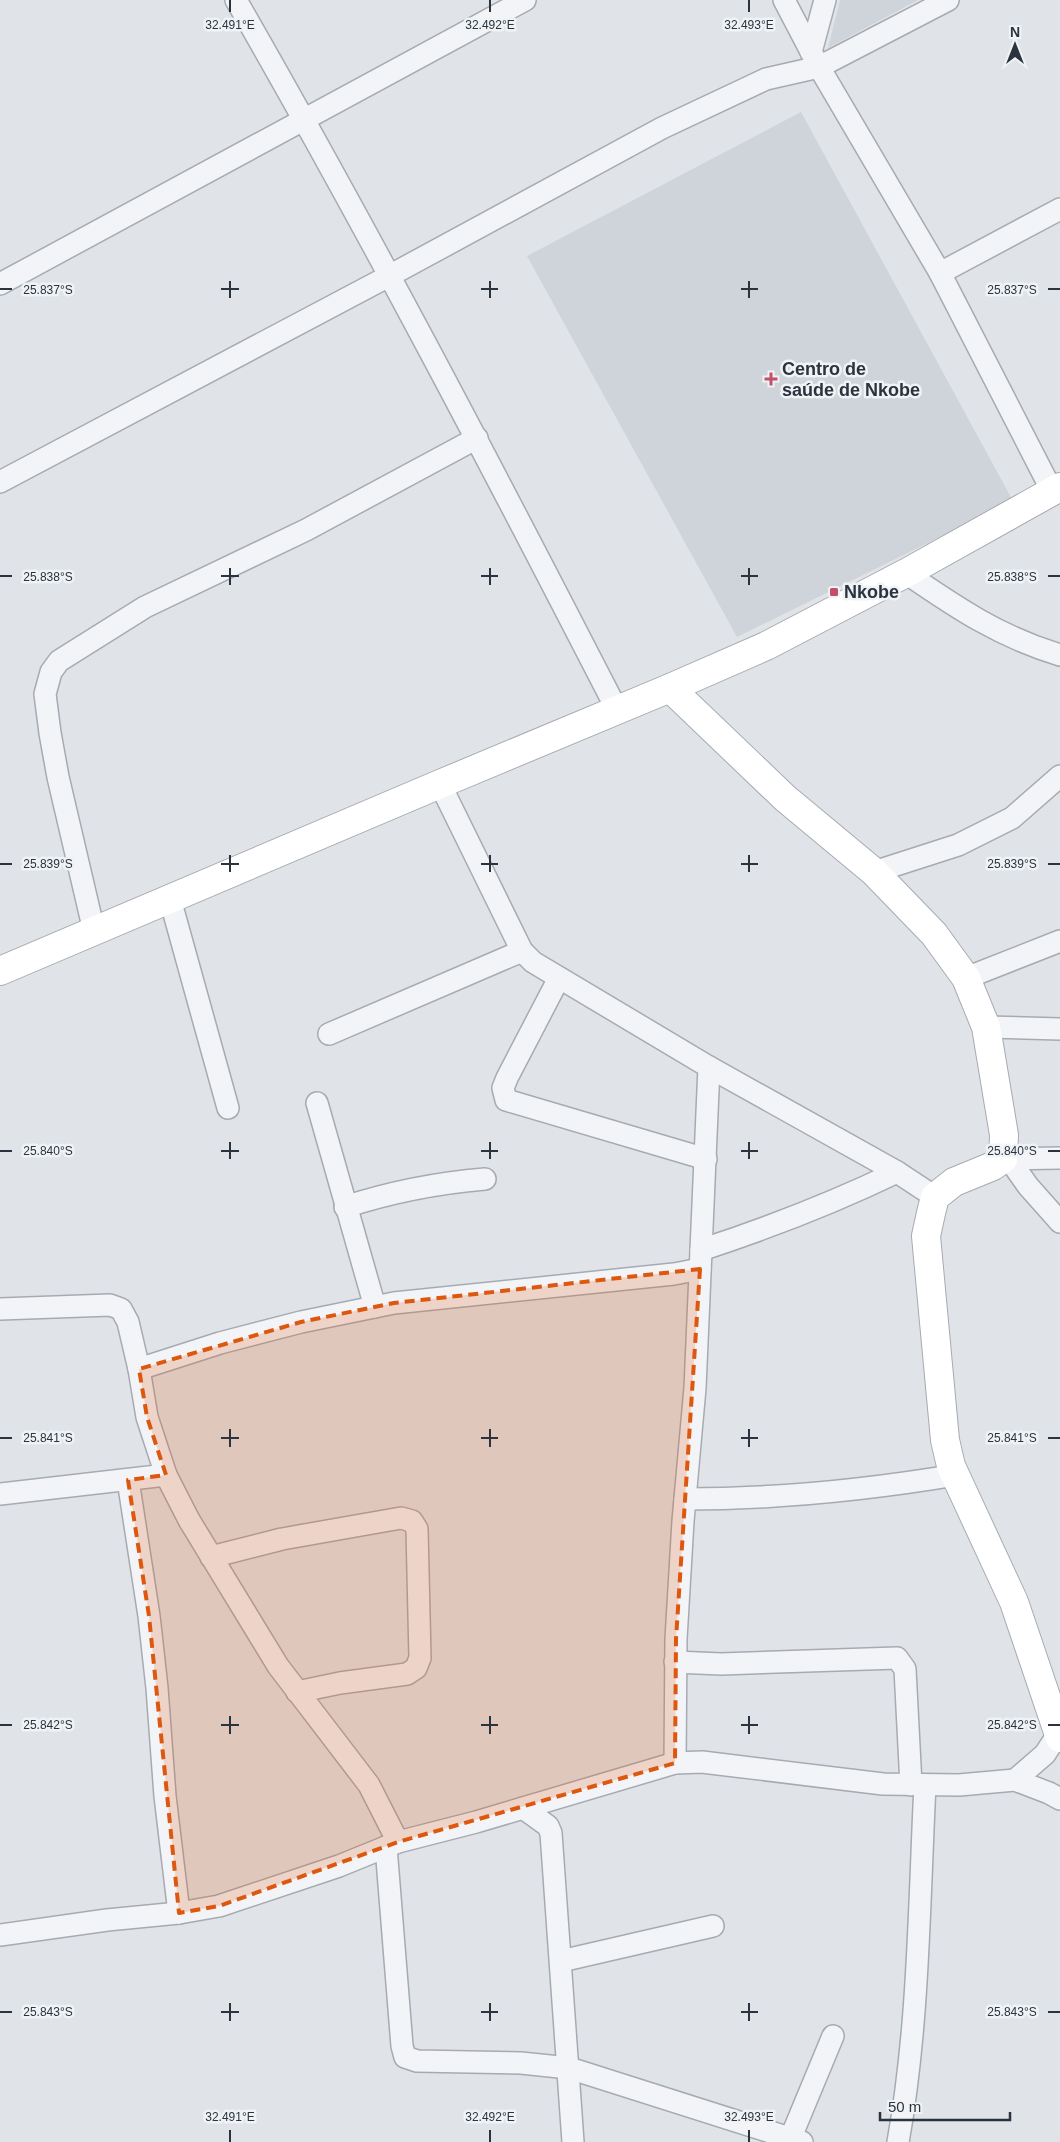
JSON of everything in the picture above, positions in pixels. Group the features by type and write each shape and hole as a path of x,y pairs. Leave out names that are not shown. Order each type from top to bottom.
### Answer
{"street":[{"path":"236,0 305,120 477,438 618,710"},
{"path":"0,284 525,0"},
{"path":"0,972 766,646 906,573 1056,489 940,273 815,59 784,0"},
{"path":"815,59 825,0"},
{"path":"0,482 389,276 662,128 766,79 948,0"},
{"path":"940,273 1060,209"},
{"path":"94,931 58,777 50,733 45,694 50,672 59,661 145,607 306,530 477,438"},
{"path":"906,573 979,622 1035,648 1060,655"},
{"path":"670,688 785,798 874,872 934,934 966,978 986,1027 1006,1159 1060,1222"},
{"path":"874,872 958,845 1012,818 1060,776"},
{"path":"440,784 522,950 533,962 709,1067 896,1172 935,1198"},
{"path":"170,899 228,1108"},
{"path":"966,978 1060,941"},
{"path":"329,1034 522,950"},
{"path":"559,978 507,1078 503,1088 506,1100 706,1159"},
{"path":"986,1027 1060,1029"},
{"path":"675,1763 675,1662 685,1499 695,1388 709,1067"},
{"path":"317,1103 345,1207 375,1307"},
{"path":"1015,1780 1045,1754 1059,1736 1014,1602 989,1552 956,1474 945,1440 926,1236 935,1198 954,1182 1006,1159 1060,1158"},
{"path":"139,1369 220,1343 301,1322 375,1307 701,1260 840,1200 896,1172"},
{"path":"345,1207 421,1186 485,1179"},
{"path":"0,1309 110,1305 121,1309 128,1322 148,1417 166,1474 189,1520 278,1666 369,1785 392,1845 402,2046 405,2057 417,2061 521,2063 569,2068 796,2140 833,2036"},
{"path":"0,1494 166,1474"},
{"path":"685,1499 802,1495 884,1487 956,1474"},
{"path":"128,1480 154,1661 165,1796 179,1913"},
{"path":"211,1557 282,1539 401,1518 412,1521 417,1529 420,1658 416,1668 407,1674 340,1683 297,1692"},
{"path":"675,1662 721,1664 897,1658 905,1670 918,1785 914,1994 906,2100 898,2142"},
{"path":"0,1935 107,1920 179,1913 219,1906 340,1866 392,1845 675,1763 702,1762 829,1779 883,1784 959,1785 1015,1780 1060,1799"},
{"path":"523,1808 548,1826 551,1834 573,2142"},
{"path":"561,1961 713,1926"}],"highlighted area":[{"path":"700,1269 676,1639 675,1763 398,1842 219,1906 179,1913 149,1616 128,1480 166,1475 147,1417 139,1369 301,1322 394,1303"}],"shaded area":[{"path":"840,0 918,0 828,48"},
{"name":"Centro de saúde de Nkobe","path":"801,112 1013,501 737,637 527,256"}],"place":[{"name":"Centro de saúde de Nkobe","path":"771,379"},
{"name":"Nkobe","path":"834,592"}]}
